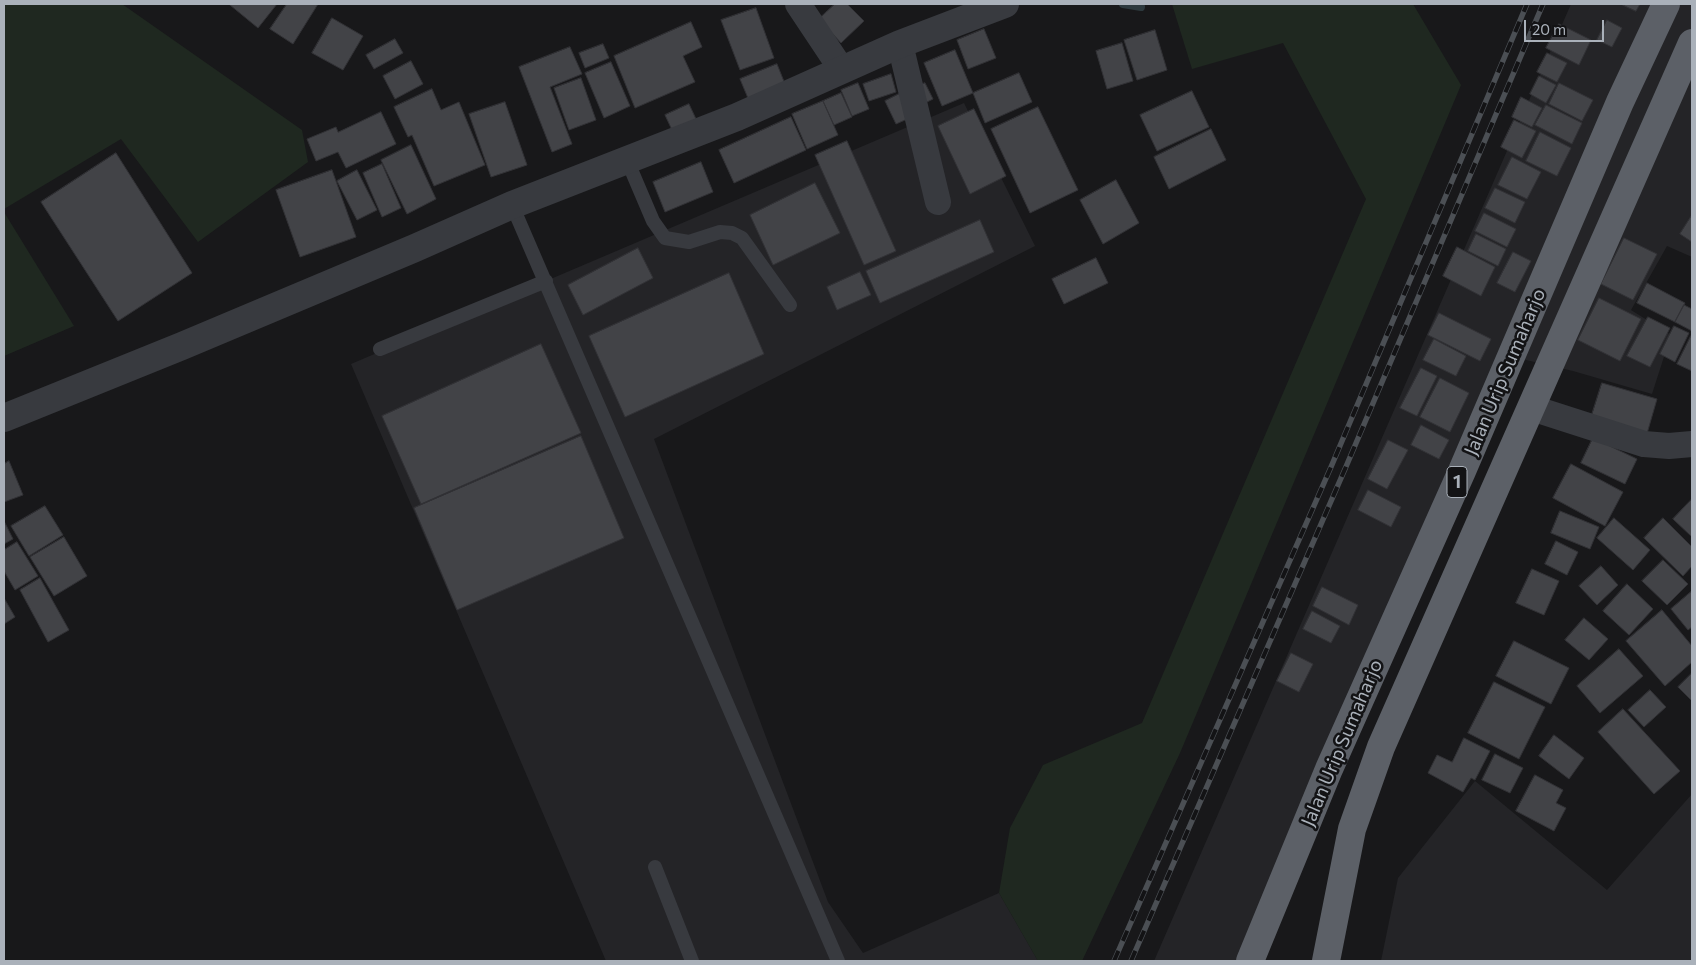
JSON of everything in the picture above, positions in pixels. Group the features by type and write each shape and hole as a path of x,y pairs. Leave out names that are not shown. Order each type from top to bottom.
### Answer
{"highway":[{"name":"Jalan Urip Sumaharjo","path":"1250,961 1329,769 1462,471 1620,102 1666,4"},
{"name":"Jalan Urip Sumaharjo","path":"1326,961 1352,829 1381,747 1692,43"}],"street":[{"path":"798,4 842,70"},
{"path":"4,418 415,248 512,205 737,117 900,44 1005,4"},
{"path":"900,44 938,202"},
{"path":"1532,408 1644,444 1669,446 1692,444"}],"lane":[{"path":"627,160 653,221 665,238 689,242 720,232 732,233 742,238 790,305"},
{"path":"512,205 546,280 838,961"},
{"path":"380,349 546,280"},
{"path":"655,868 692,961"}],"shaded area":[{"path":"4,4 122,4 302,130 308,162 198,242 121,139 4,209"},
{"path":"1172,4 1413,4 1461,85 1180,753 1082,961 1038,961 999,893 1010,828 1043,765 1142,723 1366,199 1283,43 1192,69"},
{"path":"1571,4 1692,4 1692,257 1667,246 1631,310 1671,335 1652,394 1573,371 1509,356 1248,961 1154,961"},
{"path":"964,103 1035,246 654,439 828,902 863,953 999,893 1038,961 606,961 351,364"},
{"path":"4,212 74,326 4,356"},
{"path":"1475,781 1607,890 1692,794 1692,961 1381,961 1398,878"}],"building":[{"path":"231,4 277,4 258,28"},
{"path":"287,4 318,4 293,44 270,29"},
{"path":"835,4 847,4 864,21 841,43 819,19"},
{"path":"1621,4 1640,4 1636,11"},
{"path":"756,8 774,58 740,70 721,20"},
{"path":"332,18 363,36 343,70 312,53"},
{"path":"1607,20 1622,28 1612,47 1597,40"},
{"path":"691,22 702,47 683,56 695,82 635,108 614,56"},
{"path":"1559,24 1591,40 1579,65 1546,48"},
{"path":"984,29 996,58 968,69 957,40"},
{"path":"1155,30 1167,70 1137,80 1124,40"},
{"path":"395,39 403,53 374,69 366,55"},
{"path":"1122,43 1133,81 1107,89 1096,51"},
{"path":"603,44 609,58 585,68 579,53"},
{"path":"570,47 582,74 550,87 572,144 552,152 519,67"},
{"path":"955,50 973,93 942,106 924,63"},
{"path":"1547,53 1567,63 1557,82 1537,72"},
{"path":"411,61 423,84 395,99 383,76"},
{"path":"611,62 630,106 604,118 585,73"},
{"path":"777,64 787,89 750,103 740,79"},
{"path":"1019,73 1032,102 985,123 973,93"},
{"path":"891,74 896,92 869,101 863,84"},
{"path":"1539,76 1556,85 1546,103 1530,94"},
{"path":"581,78 596,120 569,130 554,88"},
{"path":"858,83 869,109 852,116 841,90"},
{"path":"925,83 933,99 919,106 912,89"},
{"path":"1559,83 1593,100 1582,121 1549,104"},
{"path":"432,89 441,110 459,102 485,165 434,186 412,135 408,137 394,107"},
{"path":"1192,91 1209,127 1157,151 1140,115"},
{"path":"903,92 914,116 896,124 885,101"},
{"path":"841,93 852,117 834,125 823,101"},
{"path":"1521,97 1542,108 1532,127 1512,117"},
{"path":"823,101 838,135 807,149 792,114"},
{"path":"505,102 527,165 491,177 469,114"},
{"path":"689,104 696,119 672,130 665,115"},
{"path":"1546,105 1582,123 1572,144 1535,125"},
{"path":"1038,107 1078,190 1030,213 991,129"},
{"path":"974,109 1006,176 970,194 938,126"},
{"path":"381,112 396,144 346,168 338,152 316,161 307,139 336,127 338,132"},
{"path":"791,117 806,150 734,183 719,150"},
{"path":"1514,120 1536,131 1522,158 1501,147"},
{"path":"1211,129 1226,160 1169,189 1154,157"},
{"path":"1540,132 1571,148 1557,176 1526,161"},
{"path":"847,141 896,251 864,265 815,155"},
{"path":"411,145 436,199 407,214 381,160"},
{"path":"116,153 192,273 118,321 41,202"},
{"path":"1512,157 1541,172 1527,199 1498,185"},
{"path":"701,162 713,192 665,212 653,182"},
{"path":"382,164 401,208 382,217 363,173"},
{"path":"332,170 356,237 300,257 276,190"},
{"path":"357,170 377,210 357,220 337,181"},
{"path":"1116,180 1139,223 1103,244 1080,200"},
{"path":"815,183 840,233 773,265 750,215"},
{"path":"1495,188 1525,202 1515,223 1485,208"},
{"path":"1484,213 1516,229 1507,247 1475,231"},
{"path":"1692,215 1692,242 1680,234"},
{"path":"980,220 994,252 880,303 866,271"},
{"path":"1476,234 1506,249 1498,266 1468,251"},
{"path":"1624,238 1657,254 1633,300 1601,284"},
{"path":"1457,247 1495,267 1481,296 1443,276"},
{"path":"638,248 653,278 583,315 568,285"},
{"path":"1513,252 1531,261 1515,292 1497,283"},
{"path":"1096,258 1108,283 1064,304 1052,279"},
{"path":"860,272 871,295 837,310 827,287"},
{"path":"729,273 764,354 625,417 589,336"},
{"path":"1647,283 1685,303 1675,322 1637,303"},
{"path":"1599,298 1641,319 1620,361 1578,340"},
{"path":"1684,305 1692,309 1692,331 1675,322"},
{"path":"1439,313 1491,339 1480,361 1428,335"},
{"path":"1648,317 1670,328 1650,367 1627,356"},
{"path":"1674,326 1689,333 1675,362 1660,354"},
{"path":"1692,337 1692,371 1677,364"},
{"path":"1434,339 1466,356 1456,376 1423,360"},
{"path":"541,344 581,433 421,504 382,416"},
{"path":"1421,368 1437,376 1417,416 1400,408"},
{"path":"1440,378 1469,393 1450,432 1420,417"},
{"path":"1602,383 1657,399 1646,437 1590,421"},
{"path":"1421,425 1449,440 1439,459 1411,445"},
{"path":"581,436 624,538 457,610 414,508"},
{"path":"1593,438 1637,459 1625,484 1581,463"},
{"path":"1388,440 1408,450 1387,489 1368,479"},
{"path":"9,461 23,495 4,502 4,464"},
{"path":"1571,464 1623,492 1605,526 1553,498"},
{"path":"1368,490 1401,507 1391,527 1358,510"},
{"path":"1692,499 1692,537 1673,519"},
{"path":"45,506 63,535 29,556 11,526"},
{"path":"1560,511 1599,527 1590,549 1551,533"},
{"path":"1614,518 1650,550 1633,570 1597,538"},
{"path":"1663,518 1692,547 1692,566 1683,576 1644,538"},
{"path":"4,521 13,539 4,544"},
{"path":"64,537 87,576 54,596 30,557"},
{"path":"1556,541 1578,552 1567,575 1545,564"},
{"path":"17,542 38,576 15,590 4,571 4,550"},
{"path":"1663,560 1688,584 1667,605 1642,581"},
{"path":"1601,566 1618,585 1597,605 1579,586"},
{"path":"1532,569 1559,581 1544,615 1516,603"},
{"path":"40,578 69,630 48,642 20,590"},
{"path":"1627,584 1653,609 1629,635 1603,611"},
{"path":"1322,587 1358,605 1349,625 1313,606"},
{"path":"1692,591 1692,627 1688,630 1671,609"},
{"path":"4,598 15,617 4,624"},
{"path":"1662,610 1692,646 1692,662 1665,686 1626,641"},
{"path":"1312,611 1340,626 1331,643 1303,629"},
{"path":"1584,618 1608,639 1589,660 1565,640"},
{"path":"1514,641 1569,668 1551,704 1496,676"},
{"path":"1619,649 1643,676 1600,713 1577,686"},
{"path":"1291,653 1313,664 1299,692 1277,681"},
{"path":"1692,673 1692,701 1678,687"},
{"path":"1494,682 1545,707 1519,759 1468,733"},
{"path":"1650,690 1666,707 1644,727 1628,710"},
{"path":"1623,709 1680,771 1654,794 1598,732"},
{"path":"1554,735 1584,758 1569,779 1539,756"},
{"path":"1464,738 1490,751 1475,780 1471,778 1463,792 1428,773 1437,755 1452,762"},
{"path":"1495,754 1523,768 1510,793 1482,780"},
{"path":"1535,775 1563,790 1556,803 1566,808 1554,831 1516,811"}],"waterway":[{"path":"1123,4 1141,7"}],"railway":[{"path":"1114,961 1331,467 1527,4"},
{"path":"1131,961 1345,469 1543,4"}]}
